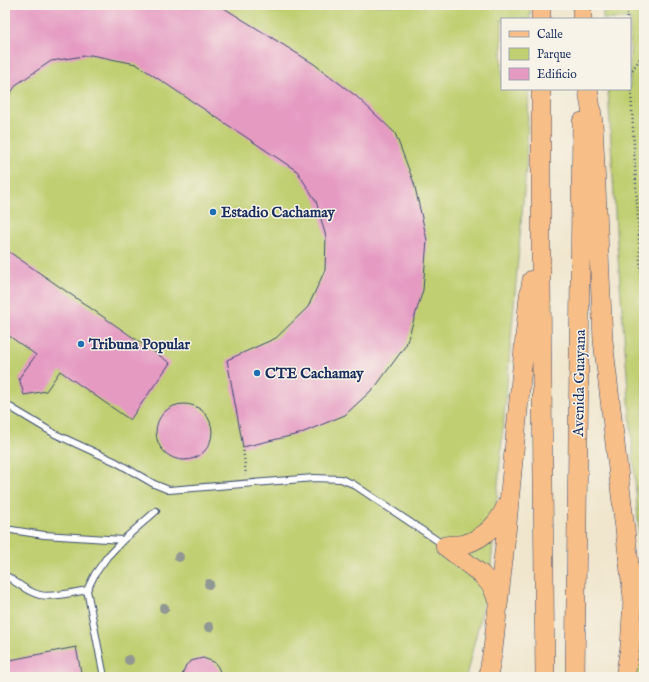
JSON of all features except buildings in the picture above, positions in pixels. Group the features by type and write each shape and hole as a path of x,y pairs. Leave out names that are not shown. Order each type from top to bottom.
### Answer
{"main road":[{"path":"541,5 541,18"},
{"path":"582,5 582,18"},
{"path":"541,90 545,677"},
{"name":"Avenida Guayana","path":"575,677 582,90"},
{"path":"588,90 593,122 603,340 634,598 630,647 625,677"},
{"path":"488,677 493,649 529,296 537,248 541,191"},
{"path":"446,546 464,544 480,538 503,514 509,499"},
{"path":"446,546 481,574 492,586 498,602"}],"lane":[{"path":"5,404 55,434 116,462 154,484 169,490 314,478 341,479 353,484 446,546"},
{"path":"104,677 87,590 95,574 107,557 123,540 156,511"},
{"path":"5,529 44,535 123,540"},
{"path":"5,575 29,591 41,596 87,590"}],"path":[{"path":"626,5 627,18"},
{"path":"631,71 644,53"},
{"path":"631,90 644,335"},
{"path":"243,447 246,484"}],"green space":[{"name":"CTE Cachamay","path":"5,5 531,5 530,18 501,18 501,90 529,90 526,169 490,577 466,677 5,677"},
{"path":"603,5 644,5 644,598 616,231 608,90 631,90 631,18 603,18"},
{"path":"644,629 644,677 627,677"}],"place":[{"name":"Estadio Cachamay","path":"213,212"},
{"name":"Tribuna Popular","path":"81,344"},
{"name":"CTE Cachamay","path":"257,373"}]}
